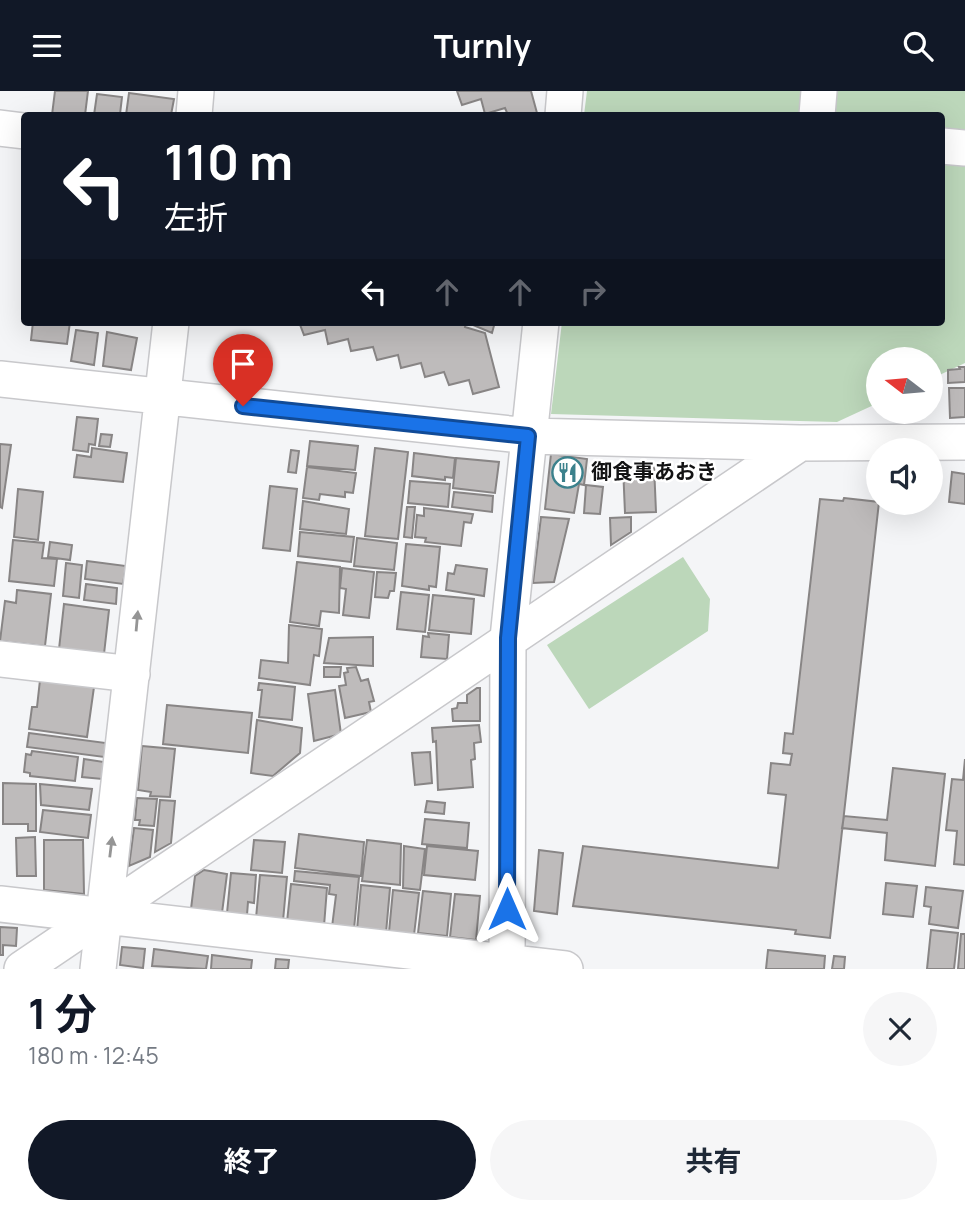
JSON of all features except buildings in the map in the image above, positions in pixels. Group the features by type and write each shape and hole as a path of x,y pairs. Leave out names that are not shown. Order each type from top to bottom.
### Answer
{"street":[{"path":"194,112 196,91"},
{"path":"563,112 565,91"},
{"path":"817,112 819,91"},
{"path":"0,128 21,131"},
{"path":"945,146 965,148"},
{"path":"98,969 171,326"},
{"path":"507,966 508,638 541,326"},
{"path":"0,379 528,436 800,443 965,442"},
{"path":"22,969 800,443"},
{"path":"0,659 132,674"},
{"path":"0,904 453,957 507,966 565,969"}],"green space":[{"path":"587,91 965,91 965,363 943,373 943,347 866,347 866,409 837,422 551,414 562,326 945,326 945,112 584,112"},
{"path":"683,557 710,599 708,631 589,709 547,645"}],"place":[{"name":"御食事あおき","path":"568,472"}],"route":[{"path":"243,406 528,436 508,638 507,909"}]}
